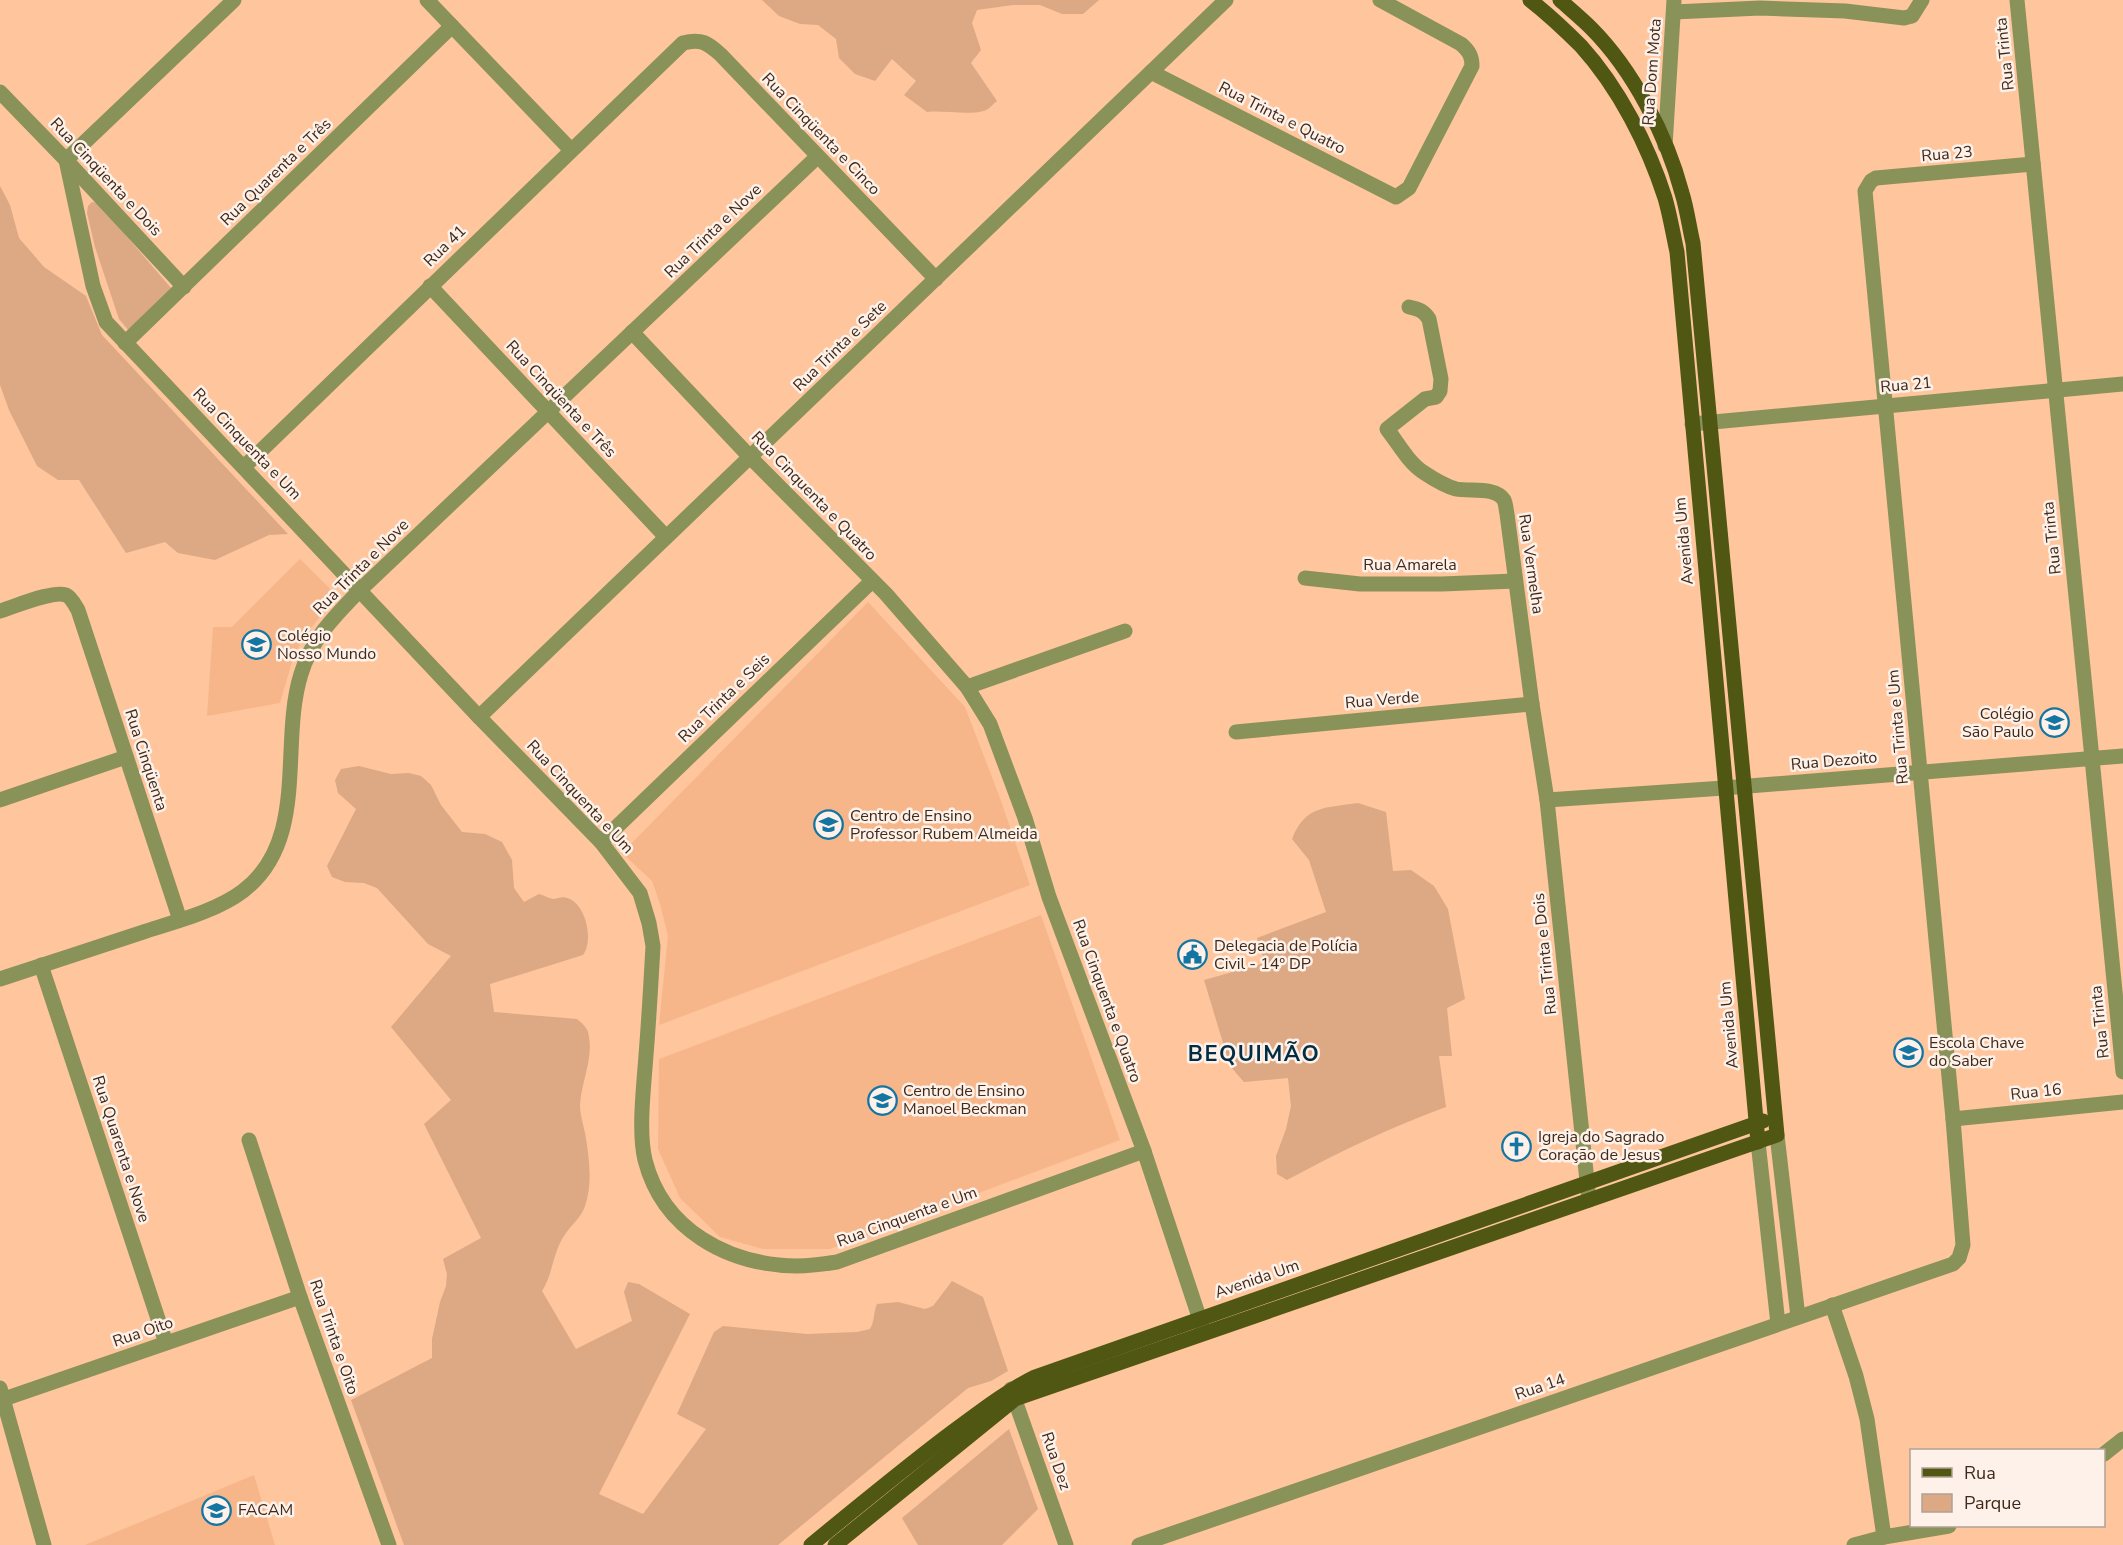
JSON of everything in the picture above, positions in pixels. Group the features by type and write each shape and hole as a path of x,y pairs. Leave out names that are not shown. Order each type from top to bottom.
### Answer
{"main road":[{"name":"Avenida Um","path":"1530,0 1582,47 1602,73 1632,120 1652,163 1665,199 1677,252 1758,1142"},
{"path":"1560,0 1592,29 1642,96 1665,146 1682,192 1693,243 1777,1135"},
{"name":"Avenida Um","path":"1202,1325 1587,1182 1775,1117"},
{"name":"Avenida Um","path":"835,1545 1035,1377 1589,1200 1777,1135"},
{"name":"Avenida Um","path":"811,1545 894,1477 1013,1394"}],"street":[{"path":"66,160 234,0"},
{"path":"427,0 571,150"},
{"name":"Rua Trinta e Sete","path":"479,717 1226,0"},
{"name":"Rua Trinta e Quatro","path":"1151,72 1396,196 1410,188 1472,66 1472,57 1461,44 1380,0"},
{"path":"1674,6 1845,11 1904,18 1912,16 1922,0"},
{"name":"Rua Trinta","path":"2017,0 2092,759 2117,944 2123,1072"},
{"name":"Rua Dom Mota","path":"1665,146 1674,6"},
{"name":"Rua Quarenta e Três","path":"125,344 452,26"},
{"name":"Rua Cinqüenta e Cinco","path":"673,52 683,43 696,39 709,44 936,279"},
{"name":"Rua 41","path":"244,467 673,52"},
{"name":"Rua Cinqüenta e Dois","path":"0,92 184,287"},
{"name":"Rua Trinta e Nove","path":"0,979 180,920 229,900 243,892 263,873 271,861 286,815 294,708 301,674 314,642 325,627 361,590 817,157"},
{"name":"Rua Cinquenta e Um","path":"66,160 93,286 106,322 479,717 601,842 640,893 649,923 652,946 642,1114 645,1159 659,1196 675,1217 699,1238 723,1252 763,1263 797,1266 837,1262 1144,1151"},
{"name":"Rua 23","path":"1867,186 1876,178 2033,164"},
{"name":"Rua Trinta e Um","path":"1867,186 1865,191 1953,1119 1963,1245 1959,1258 1953,1263"},
{"name":"Rua Cinqüenta e Três","path":"430,286 666,537"},
{"name":"Rua Vermelha","path":"1410,307 1425,313 1429,319 1442,380 1440,391 1436,397 1425,399 1387,429 1409,459 1423,472 1453,488 1470,491 1484,490 1497,494 1504,500 1532,704"},
{"name":"Rua Cinquenta e Quatro","path":"632,332 886,594 967,687 990,724 1024,818 1049,897 1144,1151 1202,1325"},
{"name":"Rua 21","path":"1692,424 2123,384"},
{"name":"Rua Amarela","path":"1305,578 1360,584 1442,584 1515,580"},
{"name":"Rua Trinta e Seis","path":"601,842 872,580"},
{"name":"Rua Cinqüenta","path":"0,611 55,594 66,595 78,610 180,920"},
{"path":"967,687 1125,631"},
{"name":"Rua Verde","path":"1236,732 1532,704"},
{"name":"Rua Trinta e Dois","path":"1532,704 1547,800 1589,1200"},
{"name":"Rua Dezoito","path":"1547,800 2123,756"},
{"path":"0,800 126,757"},
{"name":"Rua Quarenta e Nove","path":"41,965 166,1343"},
{"name":"Rua 16","path":"1953,1119 2123,1102"},
{"path":"1777,1135 1798,1317"},
{"name":"Rua Trinta e Oito","path":"249,1140 300,1297 388,1545"},
{"name":"Avenida Um","path":"1758,1142 1778,1324"},
{"name":"Rua 14","path":"1139,1545 1953,1263"},
{"name":"Rua Oito","path":"1,1397 300,1297"},
{"path":"1832,1305 1856,1376 1867,1419 1884,1537"},
{"name":"Rua Dez","path":"1013,1394 1066,1545"},
{"path":"1,1397 44,1545"},
{"path":"2105,1453 2122,1445"},
{"path":"1854,1545 1884,1537 1914,1538 1946,1527"}],"shaded area":[{"name":"Colégio Nosso Mundo","path":"300,559 337,596 306,634 294,655 280,703 207,716 213,627 232,627"},
{"name":"Centro de Ensino Professor Rubem Almeida","path":"868,602 965,707 1030,885 659,1025 668,936 652,881 622,853"},
{"name":"Centro de Ensino Manoel Beckman","path":"1041,915 1120,1140 830,1249 763,1249 720,1237 680,1198 658,1149 659,1059"},
{"name":"FACAM","path":"254,1475 275,1545 85,1545"}],"green space":[{"path":"762,0 1099,0 1083,14 1062,14 1040,5 1013,5 977,10 972,23 981,50 971,63 997,101 981,112 966,113 927,112 904,95 916,81 892,59 875,81 855,74 839,58 836,39 818,25 800,24 779,16"},
{"path":"0,186 10,205 19,238 44,267 86,296 102,335 288,534 269,535 215,560 178,553 165,542 126,553 79,480 58,480 37,466 9,410 0,385"},
{"path":"92,202 98,203 171,288 129,331 119,319 95,247 87,213 88,206"},
{"path":"359,766 391,774 409,773 421,776 431,785 441,805 462,832 485,834 502,842 512,860 514,888 524,902 539,894 553,899 567,898 579,907 586,923 588,941 583,955 490,984 494,1012 577,1019 588,1034 590,1046 580,1105 589,1160 590,1179 587,1197 581,1214 560,1242 542,1291 576,1349 632,1321 624,1292 628,1282 639,1284 690,1314 599,1494 643,1514 706,1429 677,1414 714,1332 723,1326 807,1334 857,1332 870,1329 877,1304 898,1302 925,1309 933,1306 952,1281 983,1297 1008,1371 991,1381 968,1388 778,1545 404,1545 351,1400 432,1358 432,1339 446,1286 447,1274 443,1259 481,1238 424,1124 451,1100 391,1027 451,956 428,944 377,888 332,877 327,866 356,809 338,793 335,780 341,769"},
{"path":"1358,803 1386,812 1393,871 1411,870 1434,886 1448,909 1465,999 1447,1008 1452,1056 1439,1056 1446,1107 1365,1140 1287,1180 1277,1174 1276,1156 1286,1129 1291,1106 1288,1078 1244,1082 1230,1066 1204,980 1265,963 1257,938 1326,912 1309,860 1292,839 1297,828 1310,814 1326,808"},
{"path":"1009,1429 1038,1509 1002,1545 918,1545 902,1518"}],"place":[{"name":"Colégio Nosso Mundo","path":"256,645"},
{"name":"Colégio São Paulo","path":"2055,723"},
{"name":"Centro de Ensino Professor Rubem Almeida","path":"829,825"},
{"name":"Delegacia de Polícia Civil - 14º DP","path":"1193,955"},
{"name":"Escola Chave do Saber","path":"1908,1052"},
{"name":"Centro de Ensino Manoel Beckman","path":"882,1100"},
{"name":"Igreja do Sagrado Coração de Jesus","path":"1517,1146"},
{"name":"FACAM","path":"217,1510"}],"district":[{"name":"BEQUIMÃO","path":"1254,1054"}]}
